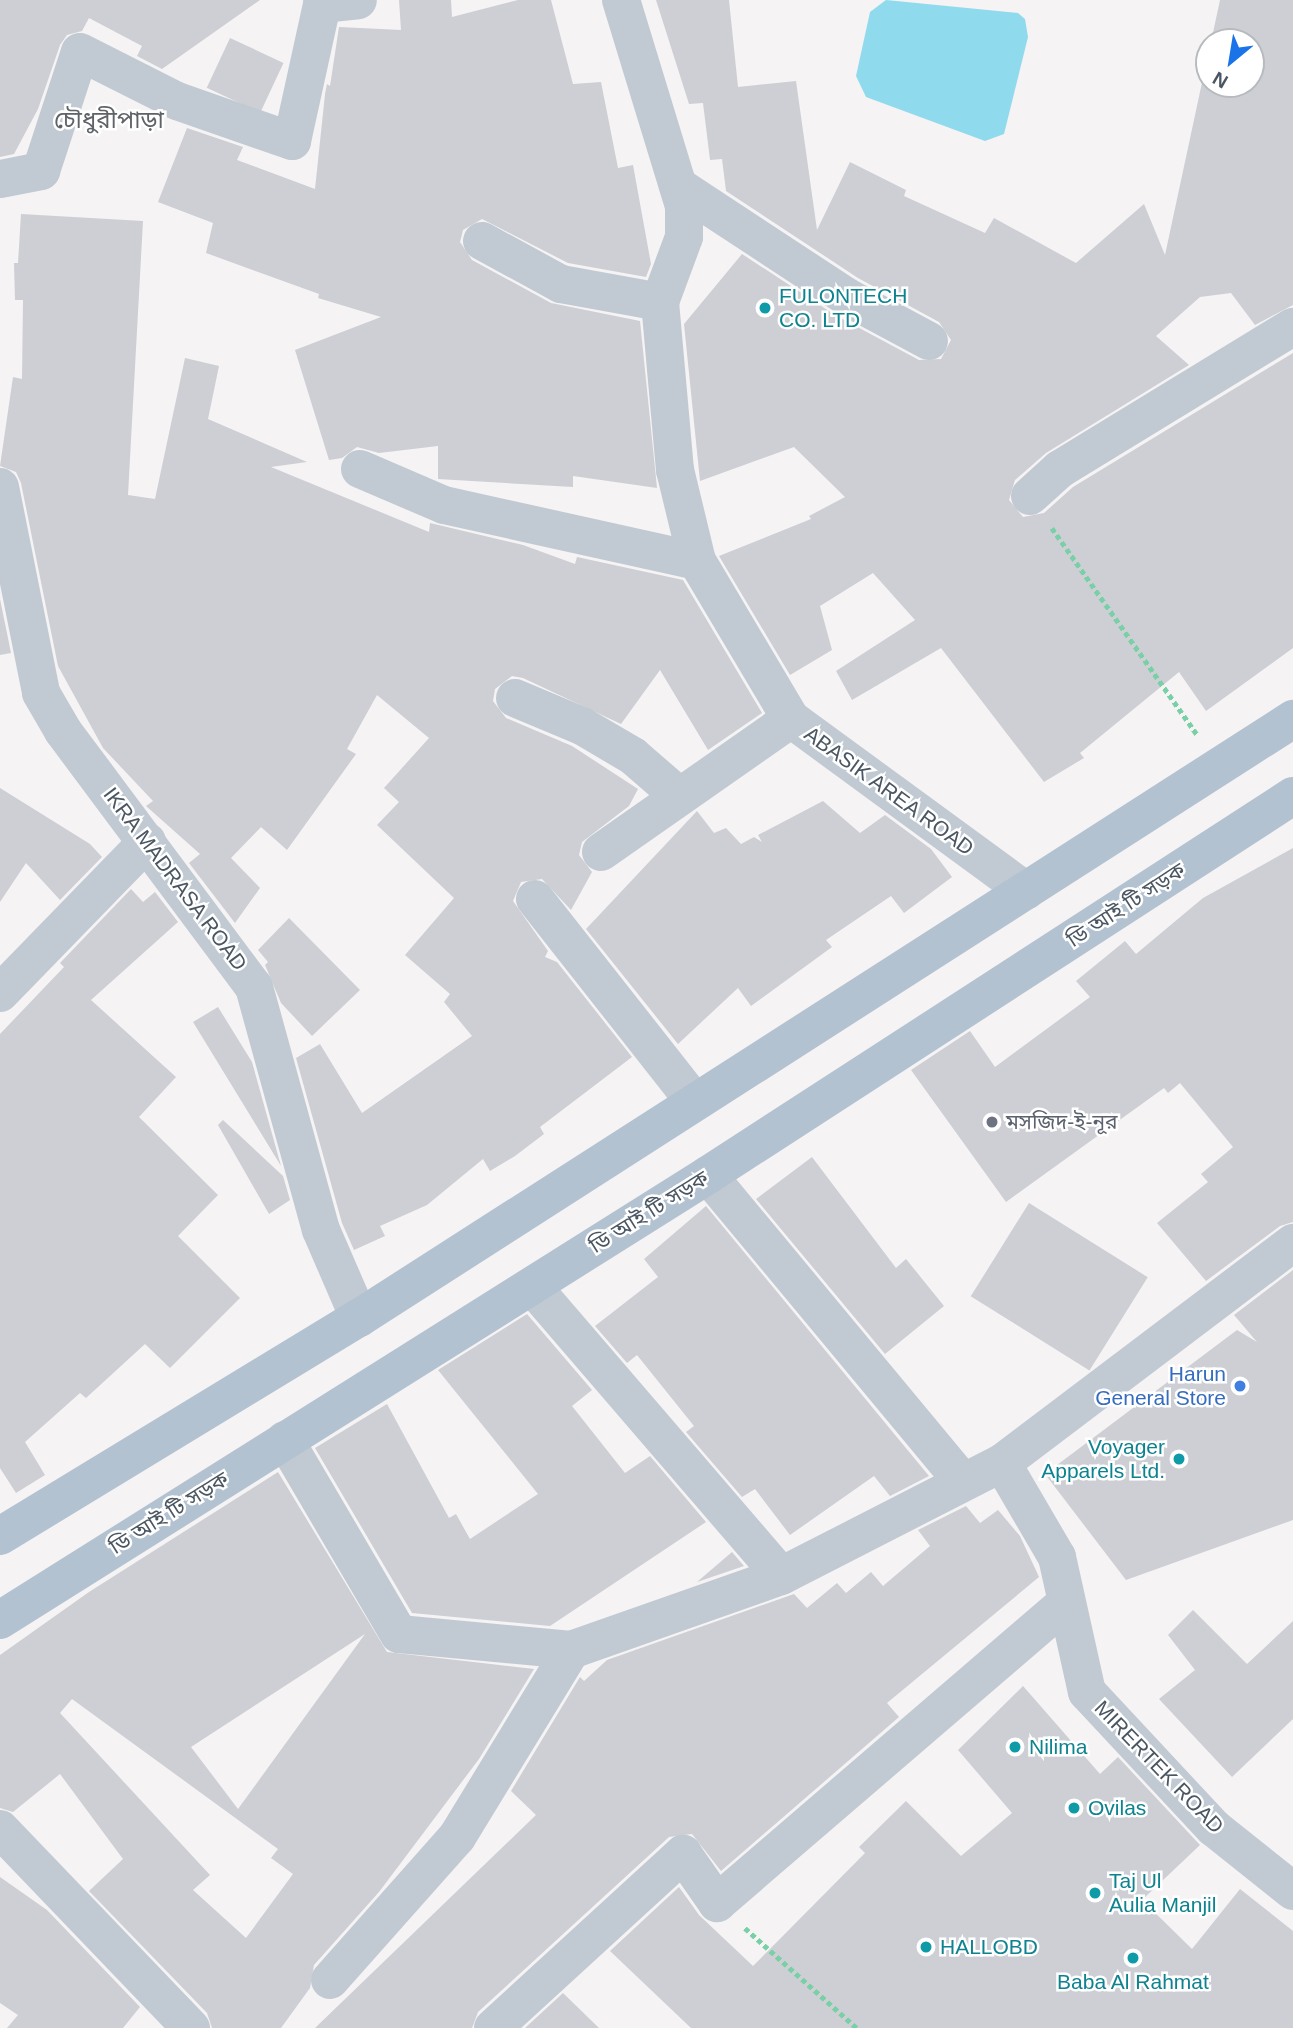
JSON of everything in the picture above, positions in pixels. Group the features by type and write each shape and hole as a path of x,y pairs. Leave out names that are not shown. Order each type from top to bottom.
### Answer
{"main road":[{"path":"0,1536 359,1318 1293,719"},
{"name":"ডি আই টি সড়ক","path":"0,1620 708,1175 1293,796"}],"street":[{"path":"0,179 41,171 80,52 177,101 292,141 321,4 358,0"},
{"name":"ABASIK AREA ROAD","path":"621,0 684,206 684,237 660,302 675,470 697,561 791,719 1026,891"},
{"path":"678,186 847,297 929,341"},
{"path":"481,241 561,284 660,302"},
{"path":"1030,496 1060,469 1293,327"},
{"path":"360,469 444,505 697,561"},
{"name":"IKRA MADRASA ROAD","path":"0,487 41,693 146,842 254,987 321,1230 359,1318"},
{"path":"516,698 582,726 633,756 679,796"},
{"path":"601,852 791,719"},
{"path":"0,993 146,842"},
{"path":"535,899 695,1102"},
{"path":"708,1175 962,1481"},
{"path":"285,1440 399,1634 571,1650 781,1576 962,1481 1002,1463 1293,1243"},
{"path":"532,1286 781,1576"},
{"name":"MIRERTEK ROAD","path":"1002,1463 1058,1557 1087,1692 1214,1828 1293,1891"},
{"path":"493,2028 683,1854 717,1903 1066,1602"},
{"path":"330,1980 457,1838 571,1650"},
{"path":"0,1829 191,2028"}],"path":[{"path":"1030,496 1219,765"},
{"path":"717,1903 857,2028"}],"water":[{"path":"886,0 1018,13 1025,19 1028,37 1004,134 985,141 866,97 856,76 870,12"}],"building":[{"path":"0,0 260,0 162,69 137,56 142,46 89,18 82,31 67,35 60,45 38,109 14,154 0,157"},
{"path":"399,0 451,0 452,17 518,0 551,0 573,84 601,82 618,168 633,165 651,264 646,277 568,263 482,219 463,230 460,242 472,260 551,303 640,321 657,488 573,476 573,487 438,479 438,446 379,453 357,447 342,458 329,460 295,350 381,317 318,298 319,294 206,253 213,223 158,202 187,128 243,147 237,160 315,189 325,94 327,84 330,86 339,27 401,30"},
{"path":"656,0 729,0 738,87 796,81 817,230 850,162 906,190 904,196 985,233 994,218 1076,263 1144,204 1165,255 1199,98 1265,98 1265,28 1214,28 1220,0 1293,0 1293,305 1255,325 1231,293 1200,297 1156,336 1189,365 1046,453 1015,480 1009,500 1023,517 1044,513 1073,487 1293,353 1293,648 1206,711 1179,672 1080,753 1084,758 1044,782 941,648 852,700 836,671 915,620 873,573 820,606 832,650 790,675 719,556 811,519 809,516 845,497 794,447 700,481 684,324 742,254 835,315 919,360 941,359 951,340 939,322 858,278 726,191 722,159 710,160 703,103 689,104"},
{"path":"230,38 283,63 260,113 207,88"},
{"path":"21,214 143,221 128,495 155,499 185,358 219,366 208,419 307,462 271,467 429,532 430,523 523,545 575,564 577,557 683,580 762,713 708,750 660,670 621,724 523,678 512,676 495,689 493,701 506,718 572,746 638,789 629,806 582,842 579,855 592,872 571,910 542,879 521,882 513,901 548,951 545,957 557,962 632,1057 540,1127 544,1134 515,1156 490,1171 483,1159 427,1205 380,1226 385,1236 354,1250 342,1223 296,1058 320,1044 362,1113 472,1036 444,1002 450,994 405,955 454,898 377,825 399,802 384,788 429,738 377,695 347,749 356,754 287,850 261,827 231,858 260,888 235,923 189,863 200,854 146,806 153,801 103,748 58,666 21,483 16,472 0,466 13,377 22,379 23,300 15,300 14,263 18,263"},
{"path":"0,599 11,653 0,655"},
{"path":"0,788 90,844 102,857 60,900 26,863 0,902"},
{"path":"823,801 860,833 885,815 931,849 952,877 904,913 891,896 826,940 832,947 751,1006 738,988 678,1044 586,929 697,811 714,833 726,828 741,844 754,837 762,842 758,835"},
{"path":"1293,848 1293,1222 1280,1226 1206,1281 1157,1223 1208,1182 1201,1174 1233,1147 1180,1083 1168,1093 1164,1088 1006,1202 911,1070 970,1031 995,1067 1090,997 1076,981 1125,941 1136,954 1203,898"},
{"path":"131,889 143,902 155,892 178,922 91,1000 176,1077 139,1117 218,1195 178,1236 240,1298 170,1368 145,1344 86,1398 80,1393 25,1442 45,1475 16,1493 0,1468 0,1034 64,967 60,963"},
{"path":"289,918 360,990 312,1036 281,1003 265,965 268,962 258,950"},
{"path":"218,1007 252,1062 281,1166 193,1022"},
{"path":"223,1120 283,1176 290,1200 269,1214 218,1125"},
{"path":"812,1157 896,1268 906,1259 944,1306 885,1354 756,1199"},
{"path":"1029,1203 1148,1277 1089,1370 971,1296"},
{"path":"706,1206 929,1476 890,1496 874,1476 790,1535 755,1489 742,1497 686,1432 694,1426 637,1355 627,1363 595,1326 658,1277 644,1259"},
{"name":"Voyager Apparels Ltd.","path":"1293,1270 1293,1520 1126,1580 1045,1474 1237,1330 1257,1342 1234,1315"},
{"path":"527,1314 592,1390 572,1406 625,1473 650,1456 706,1522 550,1626 412,1613 315,1448 387,1404 449,1518 456,1514 470,1539 538,1494 438,1370"},
{"path":"278,1472 387,1652 534,1669 479,1759 379,1892 314,1965 310,1988 281,2028 212,2028 207,2013 89,1891 123,1859 60,1774 13,1812 0,1808 0,1655 89,1592","holes":["365,1634 238,1809 191,1747","72,1699 278,1849 271,1858 293,1874 246,1938 193,1890 210,1875 60,1713"]},
{"path":"966,1506 980,1523 998,1510 1020,1536 1039,1577 887,1703 899,1717 721,1871 692,1834 669,1837 478,2012 472,2028 315,2028 536,1815 511,1791 580,1677 584,1681 607,1660 794,1594 807,1608 837,1583 846,1593 871,1572 883,1586 930,1546 918,1530"},
{"path":"732,1552 744,1566 697,1582"},
{"path":"1193,1610 1247,1664 1293,1621 1293,1719 1232,1777 1159,1699 1195,1670 1168,1635"},
{"path":"1023,1686 1100,1774 1118,1757 1200,1845 1142,1900 1192,1949 1240,1889 1293,1931 1293,2028 691,2028 610,1951 679,1887 699,1915 753,1966 865,1853 859,1847 906,1801 961,1856 1012,1813 958,1750"},
{"path":"0,1877 47,1910 140,2007 123,2028 7,2028 18,2015 0,2003"},
{"path":"563,1993 599,2028 525,2028"}],"place":[{"name":"FULONTECH CO. LTD","path":"765,308"},
{"name":"মসজিদ-ই-নূর","path":"992,1122"},
{"name":"Harun General Store","path":"1240,1386"},
{"name":"Voyager Apparels Ltd.","path":"1179,1459"},
{"name":"Nilima","path":"1015,1747"},
{"name":"Ovilas","path":"1074,1808"},
{"name":"Taj Ul Aulia Manjil","path":"1095,1893"},
{"name":"HALLOBD","path":"926,1947"},
{"name":"Baba Al Rahmat","path":"1133,1958"}],"district":[{"name":"চৌধুরীপাড়া","path":"109,120"}]}
